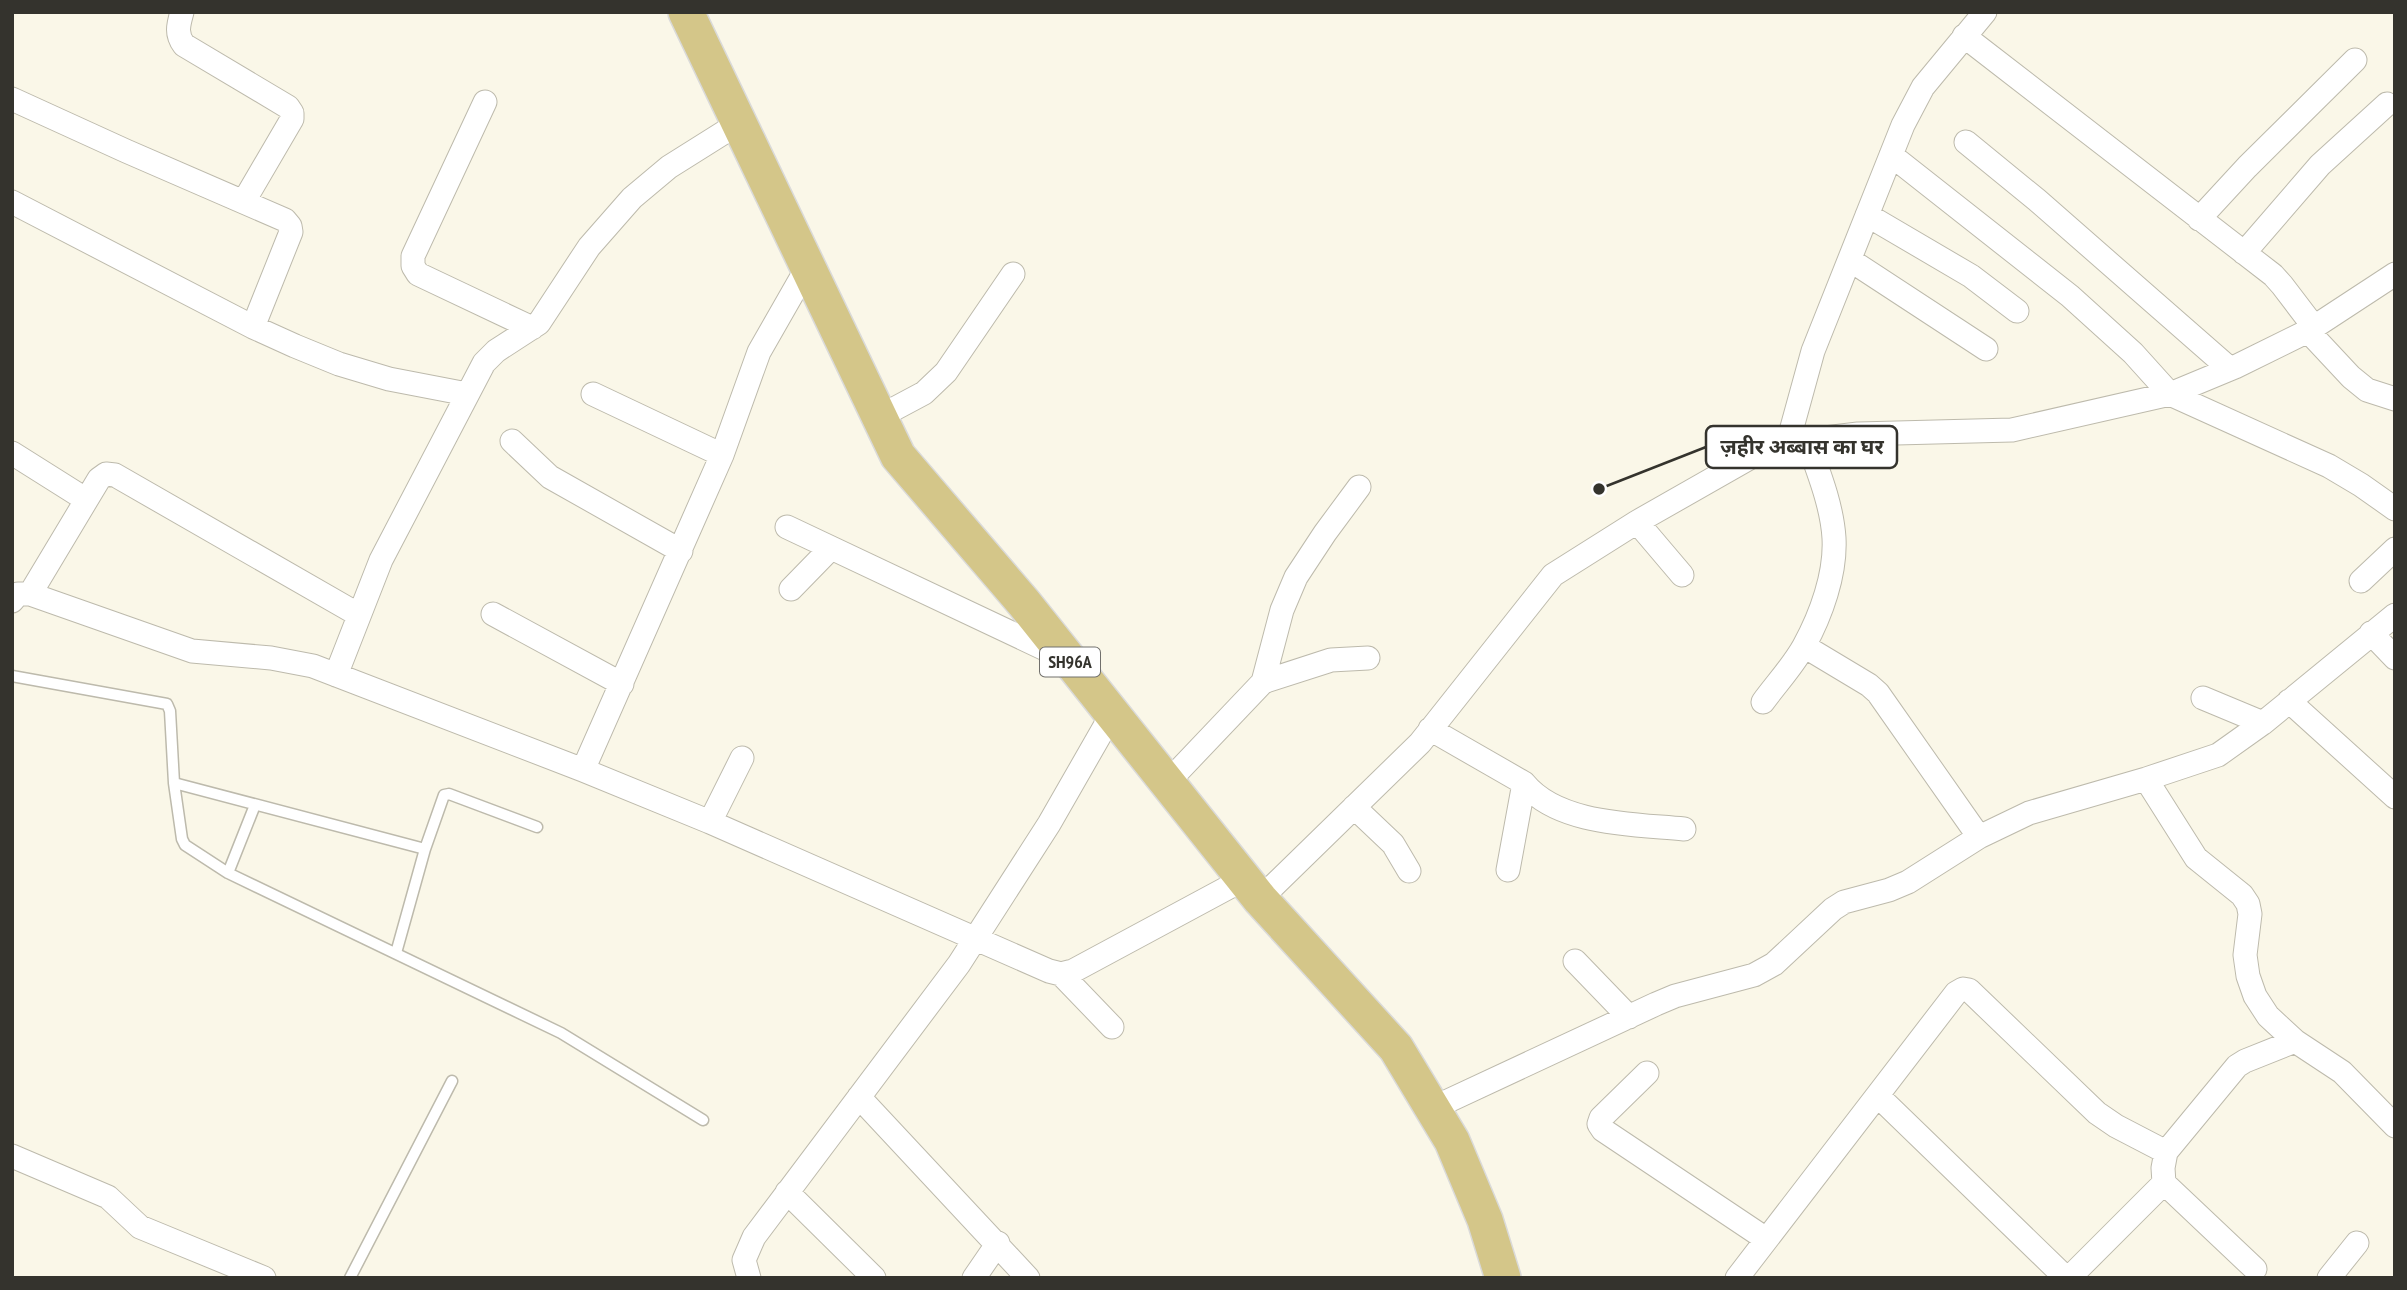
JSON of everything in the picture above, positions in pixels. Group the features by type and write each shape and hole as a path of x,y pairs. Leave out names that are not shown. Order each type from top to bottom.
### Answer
{"main road":[{"name":"SH96A","path":"686,12 898,456 1024,603 1252,889 1396,1048 1457,1152 1485,1220 1503,1278"}],"street":[{"path":"182,12 177,26 178,38 184,46 288,107 292,113 292,119 244,201"},
{"path":"1763,702 1804,646 1834,562 1834,537 1828,504 1797,441 1813,351 1903,125 1923,87 1985,12"},
{"path":"1964,36 2283,285 2311,329 2351,377 2367,390 2395,400"},
{"path":"2199,219 2247,166 2355,60"},
{"path":"12,99 285,220 291,232 253,327"},
{"path":"485,102 413,256 413,266 418,274 532,328"},
{"path":"2244,253 2320,165 2387,104"},
{"path":"336,675 381,560 489,357 544,317 589,247 632,198 669,167 739,123"},
{"path":"1966,142 2230,369"},
{"path":"1891,155 2070,296 2133,353 2170,394 2329,466 2395,509"},
{"path":"12,202 253,327 339,364 389,379 467,394"},
{"path":"1867,215 1971,276 2017,311"},
{"path":"1850,260 1986,349"},
{"path":"583,770 722,455 759,352 807,268"},
{"path":"879,417 934,385 946,372 1013,274"},
{"path":"359,615 116,475 106,474 99,479 85,499 21,597 192,651 292,660 336,675 710,822 975,940 1061,974 1073,971 1252,889 1354,807 1420,743 1553,575 1637,522 1774,444 1858,434 2012,430 2170,394 2230,369 2311,329 2395,274"},
{"path":"593,394 722,455"},
{"path":"512,441 550,477 681,551"},
{"path":"12,453 85,499"},
{"path":"1263,682 1282,610 1296,577 1359,487"},
{"path":"1637,522 1682,575"},
{"path":"787,527 1070,661"},
{"path":"791,589 830,549"},
{"path":"2361,581 2395,549"},
{"path":"493,614 622,684"},
{"path":"1433,1108 1675,996 1754,975 1774,964 1844,902 1908,882 1979,838 2029,813 2218,755 2263,723 2395,615"},
{"path":"2371,633 2395,658"},
{"path":"1804,646 1870,685 1878,693 1979,838"},
{"path":"1167,783 1263,682 1331,660 1368,658"},
{"path":"2203,698 2263,723"},
{"path":"2289,701 2395,797"},
{"path":"727,1278 747,1269 754,1237 959,964 1049,824 1112,714"},
{"path":"1430,729 1524,783 1533,794 1556,809 1618,823 1684,829"},
{"path":"710,822 742,758"},
{"path":"2146,779 2196,858 2242,895 2248,904 2250,914 2245,955 2248,976 2255,996 2268,1016 2295,1041 2342,1072 2395,1126"},
{"path":"1508,870 1524,783"},
{"path":"1354,807 1393,844 1409,871"},
{"path":"1575,961 1629,1017"},
{"path":"1061,974 1112,1027"},
{"path":"1737,1278 1956,993 1963,989 1969,990 2097,1113 2166,1152"},
{"path":"2255,1269 2164,1183 2162,1168 2166,1152 2237,1066 2295,1041"},
{"path":"1647,1073 1601,1118 1599,1124 1603,1130 1766,1238"},
{"path":"1878,1096 2067,1278 2164,1183"},
{"path":"859,1097 1028,1278"},
{"path":"12,1156 108,1197 140,1227 264,1278"},
{"path":"787,1192 874,1278"},
{"path":"974,1278 998,1243"},
{"path":"2329,1278 2357,1243"}],"lane":[{"path":"12,676 167,705 170,711 174,783 185,845 228,873 561,1033 703,1120"},
{"path":"174,783 425,849"},
{"path":"396,953 425,849 446,794 537,827"},
{"path":"228,873 255,805"},
{"path":"350,1278 452,1081"}],"place":[{"name":"ज़हीर अब्बास का घर","path":"1599,489"}]}
